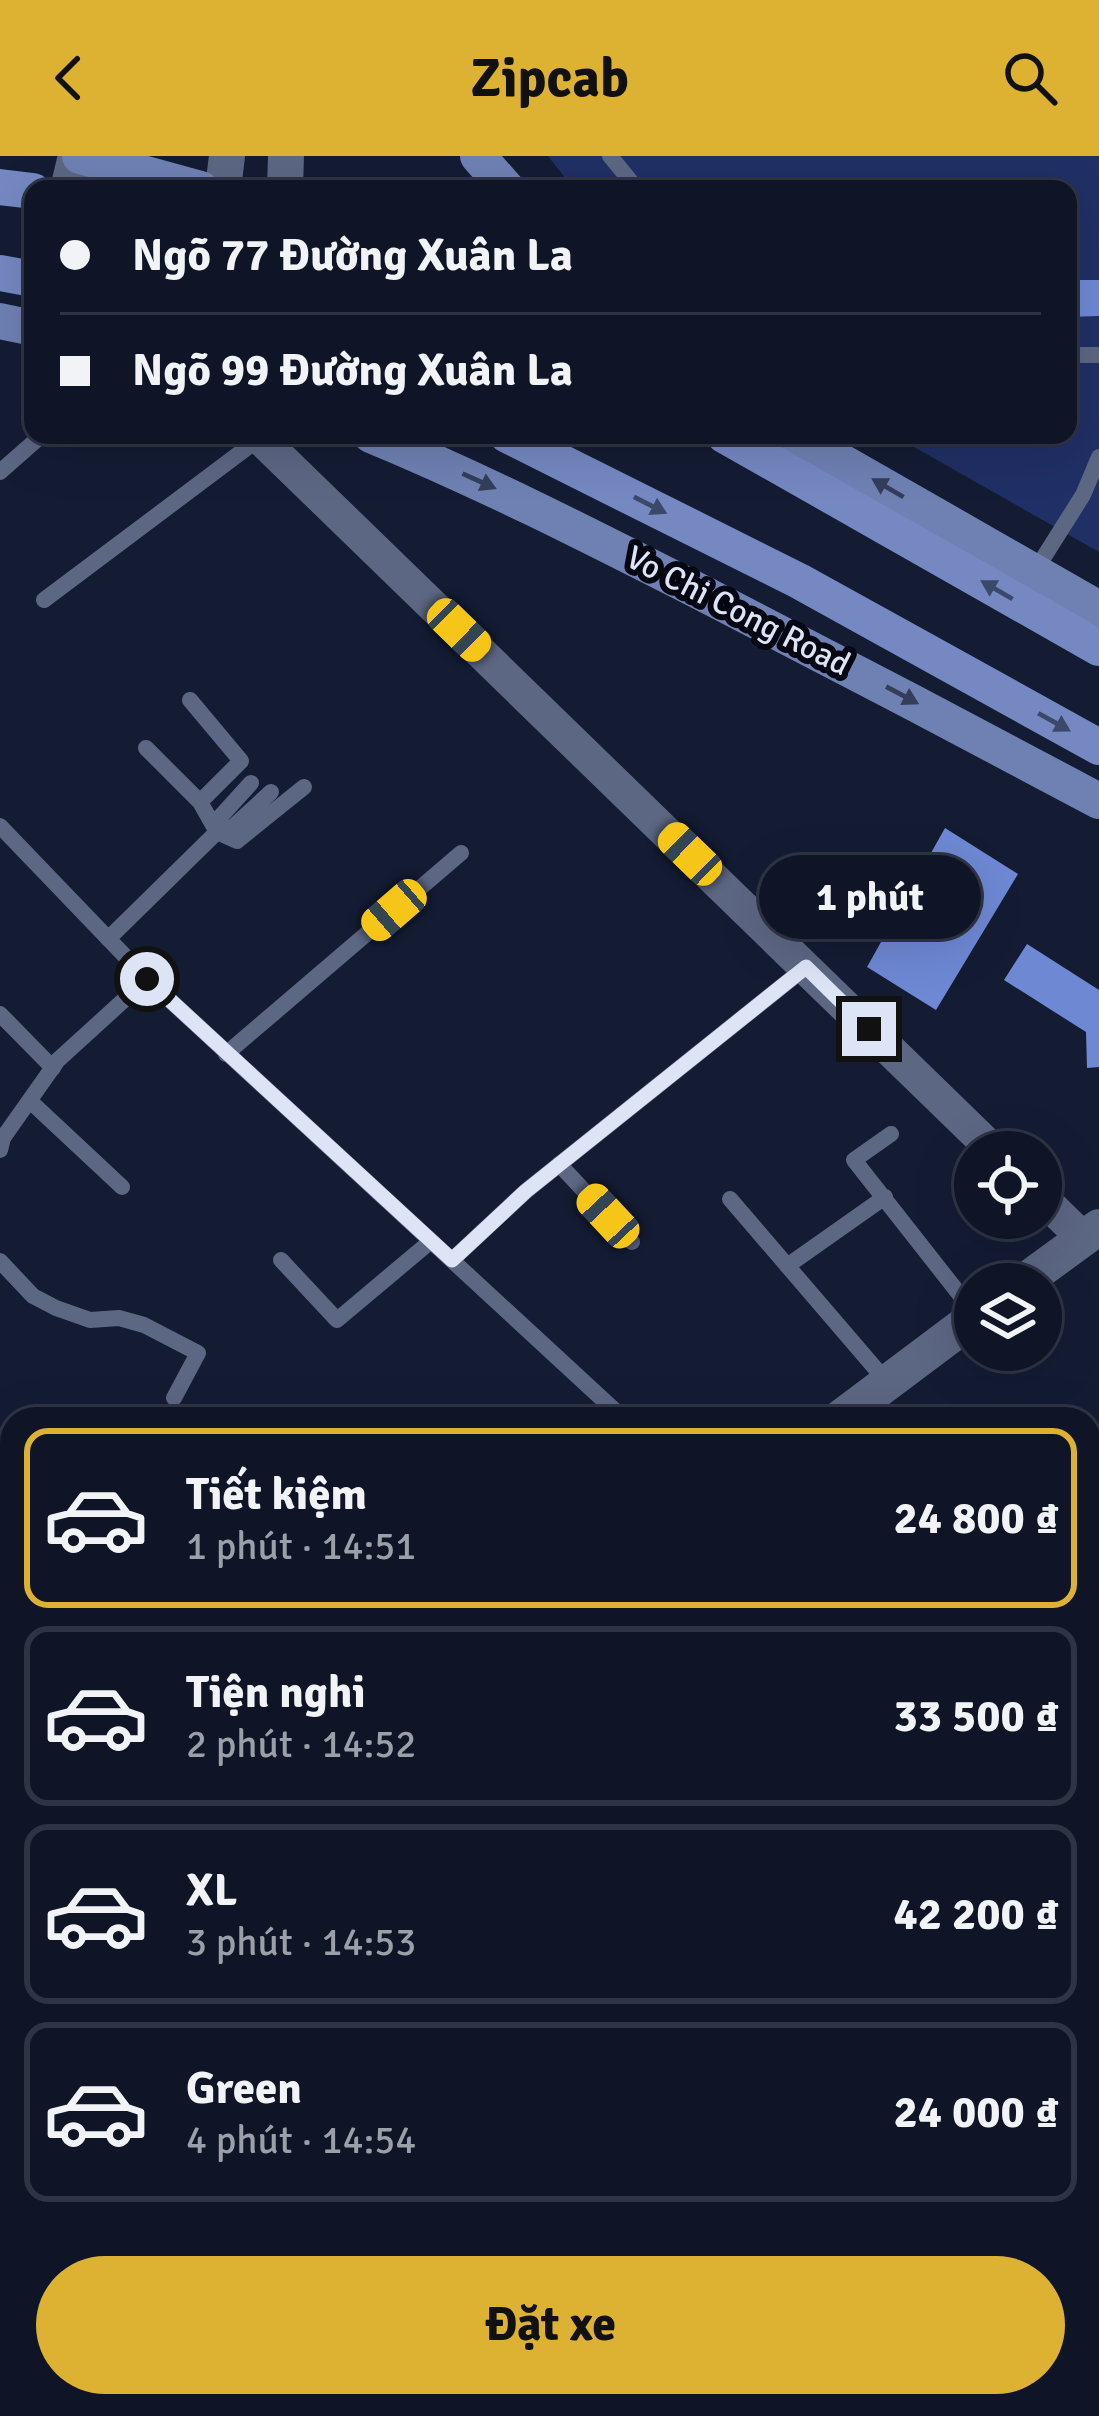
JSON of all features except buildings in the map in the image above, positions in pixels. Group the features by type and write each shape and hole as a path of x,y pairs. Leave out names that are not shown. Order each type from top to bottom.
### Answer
{"highway":[{"name":"Vo Chi Cong Road","path":"525,444 799,581 1099,747"},
{"path":"740,444 1099,648"}],"main road":[{"path":"78,156 164,180"},
{"path":"478,156 499,180"},
{"name":"Vo Chi Cong Road","path":"392,444 611,546 1099,802"},
{"path":"811,444 1099,609"}],"street":[{"path":"268,444 974,1131"},
{"path":"1050,1263 1092,1233 1062,1212"},
{"path":"855,1407 954,1331"}],"lane":[{"path":"610,156 630,180"},
{"path":"0,472 32,444"},
{"path":"44,600 249,444"},
{"path":"1035,571 1083,495 1099,457"},
{"path":"190,700 242,761 200,802"},
{"path":"146,748 200,802 217,832 237,842 304,788"},
{"path":"217,832 221,816 251,783"},
{"path":"108,938 217,832 233,826 271,792"},
{"path":"0,826 147,979 611,1407"},
{"path":"226,1054 460,853"},
{"path":"452,1260 526,1191 806,967"},
{"path":"1,1142 58,1060 147,979"},
{"path":"0,1014 52,1068"},
{"path":"30,1101 122,1187"},
{"path":"891,1134 854,1160 954,1287"},
{"path":"559,1164 632,1242"},
{"path":"787,1266 885,1197"},
{"path":"730,1199 887,1382"},
{"path":"281,1260 337,1320 431,1241"},
{"path":"0,1261 33,1296 56,1308 90,1320 119,1318 144,1325 198,1353 174,1398"}],"shaded area":[{"path":"548,156 1099,156 1099,552 909,444 1077,444 1077,180 567,180"}],"route":[{"path":"147,979 452,1260 526,1191 806,967 869,1029"}]}
